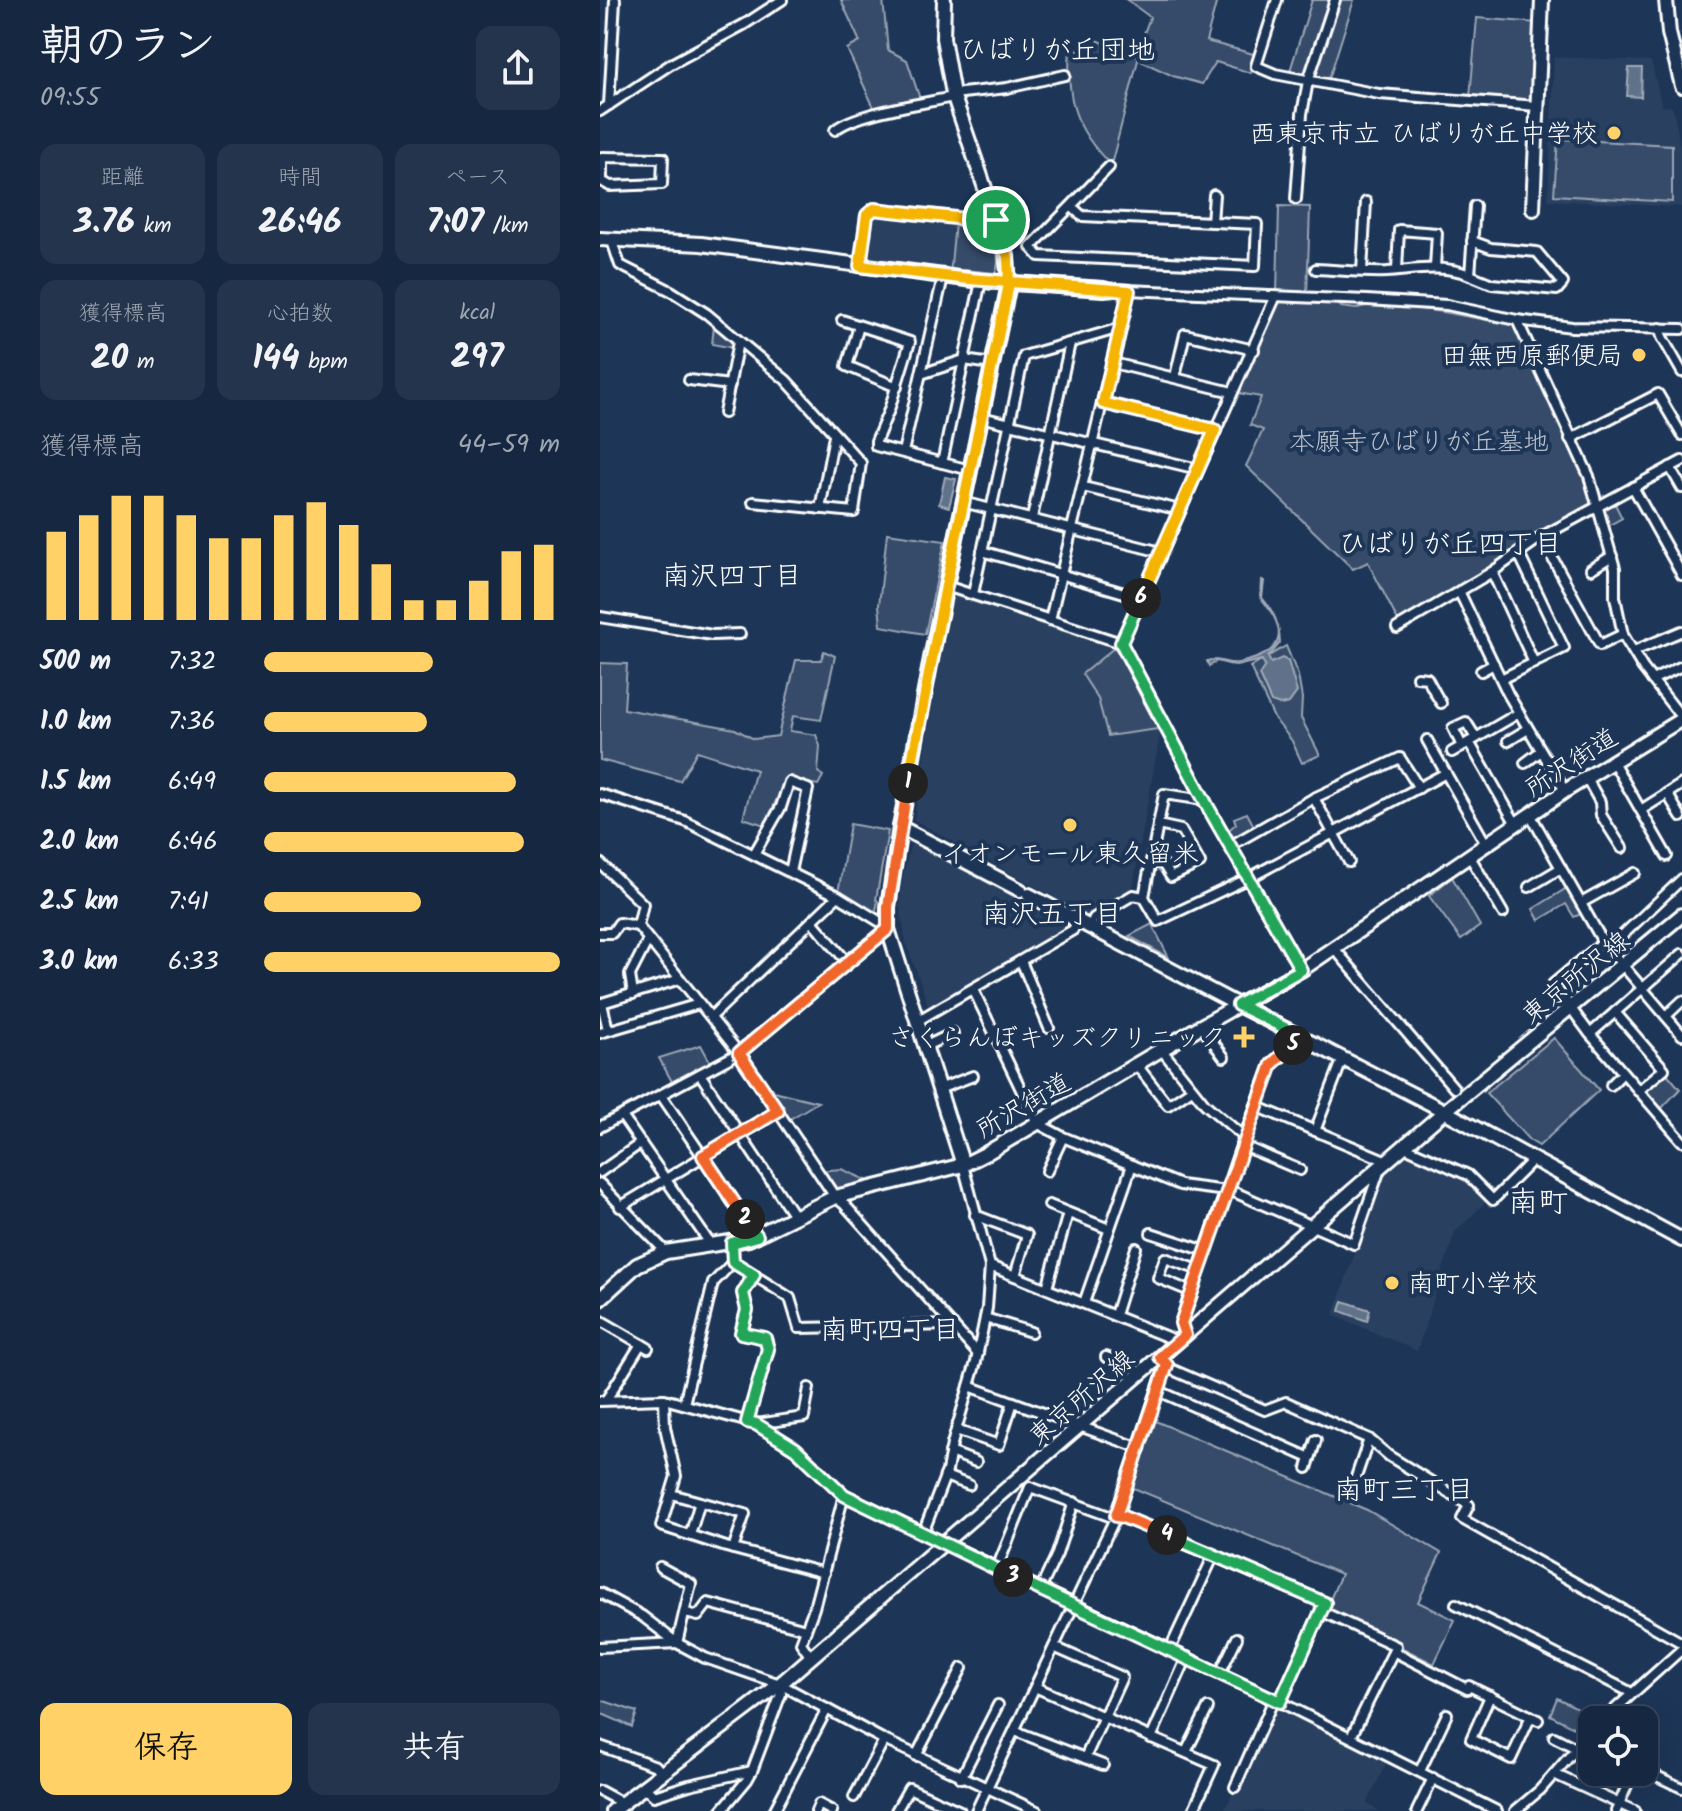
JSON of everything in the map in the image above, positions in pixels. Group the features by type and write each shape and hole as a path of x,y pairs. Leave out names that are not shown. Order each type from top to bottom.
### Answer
{"main road":[{"path":"944,0 943,38 953,96 1008,257 1009,284 900,827 888,926 963,1165"},
{"path":"1533,209 1542,0"},
{"path":"1667,0 1669,33 1680,67 1682,86"},
{"path":"606,240 709,245 943,277 1104,289"},
{"name":"所沢街道","path":"600,1299 637,1265 666,1252 732,1243 757,1236 835,1197 963,1165 1301,970 1530,814 1682,718"},
{"path":"900,827 1445,1111 1682,1240"},
{"name":"東京所沢線","path":"617,1807 780,1684 1140,1374 1163,1362 1181,1338 1445,1111 1682,915"}],"street":[{"path":"609,105 615,0"},
{"path":"600,111 671,64 782,0"},
{"path":"1277,0 1256,66 1275,74 1379,94 1537,106"},
{"path":"1296,199 1302,114 1308,81 1335,0"},
{"path":"835,130 840,125 868,116 1065,75"},
{"path":"602,157 663,158 662,184 610,186 601,180 602,157"},
{"path":"1071,206 1082,216 1257,224 1255,266 1039,256 1031,247 1109,167"},
{"path":"1212,222 1214,195"},
{"path":"1362,271 1366,202"},
{"path":"1470,275 1475,206"},
{"path":"860,266 867,215 874,209 996,220"},
{"path":"1397,270 1399,230 1437,233 1435,268"},
{"path":"606,240 625,269 699,308 786,380 861,463 854,512 753,502"},
{"path":"1316,269 1455,269 1492,284 1557,290 1563,283 1537,252 1491,248 1472,241"},
{"path":"903,452 943,277"},
{"path":"942,463 981,281"},
{"path":"1104,289 1447,305 1517,320 1572,327 1682,329"},
{"path":"1050,620 1129,291"},
{"path":"1121,643 1275,298"},
{"path":"842,320 910,342 876,446 970,470"},
{"path":"1517,320 1589,476 1615,568 1615,597 1623,634 1652,680 1682,718"},
{"path":"859,326 847,366 897,387"},
{"path":"973,594 1024,356 1120,328"},
{"path":"1660,328 1682,372"},
{"path":"1175,377 1185,334 1254,350"},
{"path":"724,413 738,342"},
{"path":"1032,518 1070,343"},
{"path":"921,374 964,360 992,364"},
{"path":"1113,363 1232,392"},
{"path":"689,380 730,385"},
{"path":"1570,439 1658,394 1682,435"},
{"path":"1103,403 1215,430"},
{"path":"981,417 1198,469"},
{"path":"820,509 834,436"},
{"path":"1397,628 1492,572 1541,537 1682,461"},
{"path":"1670,467 1682,488"},
{"path":"1083,487 1180,510"},
{"path":"1633,487 1682,575"},
{"path":"963,502 1161,552"},
{"path":"1541,537 1600,645 1623,634"},
{"path":"982,551 1141,598"},
{"path":"1501,679 1564,648 1518,552"},
{"path":"1591,569 1612,556"},
{"path":"1492,572 1534,663"},
{"path":"946,586 1121,643 1230,846 1301,970"},
{"path":"1459,591 1519,713 1565,791"},
{"path":"600,617 712,635 740,634"},
{"path":"1634,651 1682,631"},
{"path":"1481,671 1494,664"},
{"path":"1652,680 1682,666"},
{"path":"1417,677 1427,678 1441,703"},
{"path":"1452,752 1519,713"},
{"path":"1508,741 1528,729"},
{"path":"1427,740 1486,844"},
{"path":"1469,742 1475,761 1516,824"},
{"path":"1525,763 1541,751"},
{"path":"1230,846 1314,798 1400,758 1419,788"},
{"path":"1612,760 1667,856"},
{"path":"1205,800 1164,794 1144,897 1158,921 1249,878 1446,773"},
{"path":"1586,777 1600,802 1601,815 1613,841 1622,848"},
{"path":"754,854 781,807 789,782 808,789 790,872"},
{"path":"1641,810 1682,784"},
{"path":"1667,793 1681,817"},
{"path":"600,794 685,821 838,896 888,926 739,1053 600,1127"},
{"path":"1314,798 1349,862"},
{"path":"1530,814 1606,945 1682,1035"},
{"path":"1151,862 1163,864 1171,877 1200,863 1181,830 1158,825"},
{"path":"1469,855 1503,913"},
{"path":"600,863 643,904 638,926"},
{"path":"1529,887 1561,868"},
{"path":"1581,903 1635,873"},
{"path":"1682,879 1606,945 1553,984 1590,1034 1682,1141"},
{"path":"917,1021 1133,895 1144,897"},
{"path":"711,1017 838,896"},
{"path":"812,921 848,963"},
{"path":"600,933 612,933 619,923 638,926 739,1053 835,1197 978,1354"},
{"path":"633,994 630,975 648,940"},
{"path":"1333,947 1454,1088"},
{"path":"1590,1034 1682,954"},
{"path":"1021,961 1049,1028"},
{"path":"680,979 602,1003 604,1032 699,1004"},
{"path":"973,989 1037,1123 1063,1137 1180,1185 1227,1189 1354,1244 1384,1165 1256,1106"},
{"path":"1666,1016 1682,1001"},
{"path":"1615,1012 1664,1069 1638,1091"},
{"path":"1201,1026 1224,1057"},
{"path":"926,1046 953,1033"},
{"path":"990,1266 1181,1338 1181,1323 1272,1064 1296,1043 1299,1035"},
{"path":"1161,1049 1205,1104 1243,1141 1300,1170"},
{"path":"1315,1131 1343,1058"},
{"path":"1136,1064 1168,1105 1192,1089"},
{"path":"1611,1085 1623,1073"},
{"path":"700,1074 795,1217"},
{"path":"939,1089 973,1076"},
{"path":"661,1095 757,1236"},
{"path":"620,1207 778,1111"},
{"path":"622,1116 711,1245"},
{"path":"1047,1171 1063,1137"},
{"path":"600,1172 641,1143"},
{"path":"1405,1147 1468,1175 1493,1200 1534,1159"},
{"path":"923,1533 945,1476 985,1318 990,1266 963,1165"},
{"path":"1084,1303 1132,1165"},
{"path":"600,1184 666,1252"},
{"path":"1049,1205 1109,1229"},
{"path":"1047,1288 1068,1213"},
{"path":"975,1215 1027,1235 1015,1276"},
{"path":"1151,1233 1206,1251"},
{"path":"684,1404 713,1283 733,1262 732,1243"},
{"path":"1115,1315 1136,1248"},
{"path":"1192,1292 1158,1278 1165,1258 1199,1270"},
{"path":"733,1262 790,1298 799,1328 953,1325"},
{"path":"752,1423 768,1349 765,1338 741,1333 747,1310 743,1293 754,1275"},
{"path":"985,1318 1031,1332"},
{"path":"600,1320 644,1346 603,1401"},
{"path":"1106,1357 1133,1367 1140,1374"},
{"path":"976,1811 1116,1516 1159,1391 1163,1362 1265,1410 1286,1402 1369,1439 1389,1456 1469,1505 1462,1519 1682,1643"},
{"path":"969,1386 1140,1448"},
{"path":"752,1423 804,1417 809,1388"},
{"path":"1159,1391 1310,1458"},
{"path":"664,1399 665,1427 676,1476 661,1526 824,1573"},
{"path":"603,1401 664,1399 752,1423 796,1449 844,1495 1277,1700 1497,1811"},
{"path":"956,1430 999,1445 1013,1402"},
{"path":"1355,1480 1369,1439"},
{"path":"1307,1468 1316,1440"},
{"path":"950,1452 976,1462"},
{"path":"945,1476 969,1485"},
{"path":"997,1568 1030,1487 1123,1517 1325,1603 1235,1787"},
{"path":"671,1494 745,1514 733,1549"},
{"path":"810,1656 801,1645 844,1495"},
{"path":"690,1535 700,1502"},
{"path":"1040,1590 1057,1554 1074,1502"},
{"path":"1170,1649 1214,1555"},
{"path":"660,1567 691,1584 677,1643"},
{"path":"600,1593 642,1616 677,1643 705,1658 780,1684 916,1756 1037,1811"},
{"path":"686,1613 698,1616 708,1603 806,1629"},
{"path":"1456,1604 1632,1693"},
{"path":"1321,1611 1396,1646 1351,1737"},
{"path":"1220,1673 1237,1638"},
{"path":"600,1647 677,1643"},
{"path":"1054,1647 1122,1677 1085,1758"},
{"path":"1618,1706 1682,1649"},
{"path":"1393,1651 1467,1689 1469,1686 1490,1696 1535,1718 1511,1759 1471,1739 1490,1696"},
{"path":"1151,1738 1187,1657"},
{"path":"916,1756 962,1668"},
{"path":"721,1811 752,1771 781,1694 780,1684"},
{"path":"1035,1687 1214,1765 1193,1811"},
{"path":"961,1778 998,1705"},
{"path":"1186,1752 1208,1708"},
{"path":"774,1811 827,1709"},
{"path":"1420,1771 1447,1714"},
{"path":"1015,1731 1103,1765"},
{"path":"1518,1810 1578,1746 1554,1737"},
{"path":"854,1797 884,1740"},
{"path":"600,1746 656,1766 662,1773"},
{"path":"643,1786 654,1796 752,1771"},
{"path":"1554,1774 1588,1789 1618,1808 1635,1811"},
{"path":"1658,1777 1682,1788"},
{"path":"1417,1811 1433,1778"},
{"path":"1618,1808 1627,1786"},
{"path":"896,1811 909,1788 960,1811"},
{"path":"600,1791 617,1798 617,1807"},
{"path":"816,1811 819,1804 832,1811"}],"shaded area":[{"name":"西東京市立 ひばりが丘中学校","path":"1554,57 1651,61 1662,106 1672,107 1674,111 1682,159 1682,207 1548,200"},
{"path":"1629,68 1642,68 1641,97 1627,96"},
{"path":"875,214 954,223 949,275 864,266 871,217"},
{"path":"945,477 956,479 949,507 939,504"},
{"path":"1262,580 1262,598 1273,614 1279,632 1261,598"},
{"path":"949,591 1116,646 1161,728 1132,892 1091,917 914,820"},
{"path":"1279,632 1280,643 1268,657 1271,663 1282,658 1288,661 1297,692 1289,703 1280,705 1271,702 1259,675 1265,666 1262,660 1236,666 1217,661 1209,666 1207,661 1215,660 1238,663 1273,648"},
{"path":"915,843 1071,927 930,1010 906,942 900,908 901,886 910,846"},
{"name":"南町小学校","path":"1409,1154 1471,1179 1489,1199 1455,1232 1417,1351 1334,1315 1378,1181"},
{"path":"1343,1301 1370,1310 1367,1321 1340,1311"},
{"path":"1276,1705 1388,1759 1367,1804 1380,1811 1224,1811"}],"green space":[{"path":"841,0 883,0 888,50 907,60 921,102 876,112 847,49 860,42"},
{"path":"1127,0 1217,0 1206,41 1257,55 1251,73 1216,62 1202,84 1173,76 1141,61 1143,55 1139,47 1150,17"},
{"path":"1312,0 1354,0 1328,82 1289,74"},
{"path":"1477,18 1537,23 1531,102 1470,97"},
{"path":"1094,39 1139,56 1111,165 1088,139 1071,98 1070,48 1088,54"},
{"path":"1558,139 1672,145 1672,202 1554,195"},
{"path":"1279,206 1310,207 1307,296 1277,295"},
{"path":"955,223 988,228 998,257 995,273 965,270 950,275"},
{"name":"本願寺ひばりが丘墓地","path":"1275,298 1338,302 1341,307 1356,309 1368,306 1408,307 1513,325 1581,463 1595,506 1399,623 1368,562 1353,569 1246,466 1263,430 1250,425 1261,397 1232,392"},
{"path":"714,326 735,344 734,348 712,344"},
{"path":"1613,500 1622,518 1606,527 1600,509"},
{"path":"887,533 945,541 925,634 881,626 879,605"},
{"path":"1286,646 1298,675 1301,718 1320,755 1302,763 1292,741 1274,718 1250,667"},
{"path":"1115,647 1158,729 1108,736 1098,699 1082,674"},
{"path":"824,651 835,656 821,720 793,716 790,731 816,735 820,746 818,772 823,776 818,785 786,779 765,825 743,818 756,770 697,751 680,781 600,760 600,663 627,664 624,709 735,729 754,739 778,736 796,660 821,660"},
{"path":"1247,813 1255,828 1231,842 1226,832 1236,824 1234,818"},
{"path":"850,824 888,831 878,901 876,910 872,912 838,893"},
{"path":"1452,877 1480,926 1461,940 1429,896"},
{"path":"1567,888 1581,914 1574,917 1566,904 1539,920 1533,909"},
{"path":"1152,924 1169,958 1129,936"},
{"path":"1554,1038 1599,1090 1539,1146 1529,1140 1486,1093"},
{"path":"701,1045 713,1067 675,1087 659,1058"},
{"path":"1665,1071 1680,1089 1659,1111 1642,1092"},
{"path":"761,1088 818,1102 785,1122"},
{"path":"841,1169 880,1186 835,1197 818,1171"},
{"path":"1153,1420 1367,1510 1441,1553 1418,1602 1455,1620 1434,1664 1326,1609 1341,1574 1131,1487"},
{"path":"1557,1698 1578,1708 1578,1729 1550,1715"},
{"path":"601,1700 637,1712 632,1727 600,1713"}],"place":[{"name":"西東京市立 ひばりが丘中学校","path":"1614,133"},
{"name":"田無西原郵便局","path":"1639,355"},
{"name":"イオンモール東久留米","path":"1070,825"},
{"name":"さくらんぼキッズクリニック","path":"1244,1037"},
{"name":"南町小学校","path":"1392,1283"}],"district":[{"name":"ひばりが丘団地","path":"1057,49"},
{"name":"ひばりが丘四丁目","path":"1450,543"},
{"name":"南沢四丁目","path":"732,575"},
{"name":"南沢五丁目","path":"1052,913"},
{"name":"南町","path":"1538,1202"},
{"name":"南町四丁目","path":"890,1329"},
{"name":"南町三丁目","path":"1404,1489"}],"route":[{"path":"996,220 871,210 867,215 860,266 1009,284 1129,291 1103,403 1215,430 1121,643 1209,809 1301,970 1238,1005 1299,1035 1296,1043 1272,1064 1241,1145 1181,1323 1185,1335 1160,1357 1167,1365 1116,1516 1325,1603 1280,1702 844,1495 796,1449 756,1424 747,1422 768,1349 765,1338 741,1333 747,1310 743,1293 754,1275 733,1262 732,1243 757,1236 703,1156 778,1111 739,1053 888,929 888,907 900,827 931,658 1009,284 1008,257 996,220"}]}
